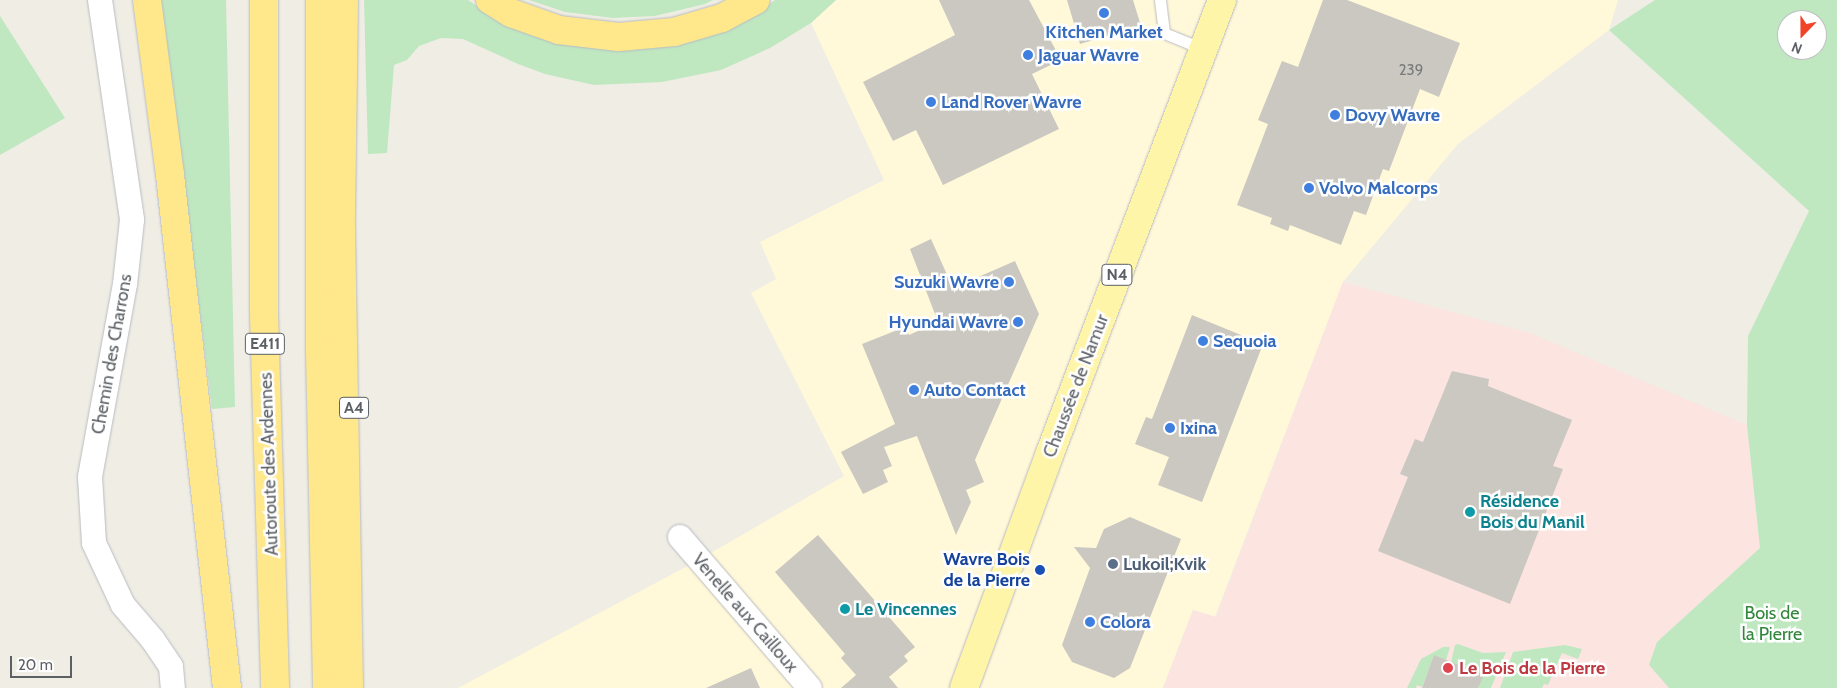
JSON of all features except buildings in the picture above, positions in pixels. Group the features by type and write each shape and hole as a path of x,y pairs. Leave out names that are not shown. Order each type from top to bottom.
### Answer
{"highway":[{"path":"147,0 170,175 227,688"},
{"name":"Autoroute des Ardennes","path":"264,0 264,314 275,688"},
{"path":"320,0 320,342 326,688"},
{"path":"344,0 341,228 349,688"},
{"path":"490,0 511,13 559,30 619,37 674,32 722,18 756,0"},
{"name":"A4","path":"341,228 351,275 360,688"}],"main road":[{"name":"Chaussée de Namur","path":"964,688 1050,453 1222,0"}],"street":[{"name":"Chemin des Charrons","path":"100,0 132,220 125,284 90,477 94,543 124,605 153,640 171,667 173,688"},
{"name":"Venelle aux Cailloux","path":"680,537 810,688"}],"lane":[{"path":"1160,0 1164,33 1203,49"}],"shaded area":[{"path":"836,0 1618,0 1609,30 1458,144 1343,282 1215,617 1193,610 1163,688 458,688 695,562 844,476 751,293 776,279 760,242 884,180 811,23"},
{"path":"1343,282 1530,333 1747,425 1760,548 1657,642 1650,665 1669,688 1163,688 1193,610 1216,617"}],"green space":[{"path":"161,0 226,0 235,407 212,409"},
{"path":"364,0 468,0 497,20 551,39 768,5 775,0 836,0 811,23 770,48 721,70 662,82 594,85 545,74 463,39 441,38 419,46 407,60 394,65 387,153 368,154"},
{"path":"529,0 713,0 705,4 655,16 613,18 565,12"},
{"name":"Bois de la Pierre","path":"1655,0 1837,0 1837,688 1669,688 1649,665 1657,642 1760,548 1747,425 1748,336 1809,211 1609,30"},
{"path":"0,16 65,118 0,155"},
{"path":"1458,644 1483,653 1506,652 1491,688 1478,688 1483,675 1451,662 1455,645"},
{"path":"1565,645 1582,649 1578,659 1562,653 1548,685 1544,684 1542,688 1500,688 1513,652"},
{"path":"1443,647 1450,647 1446,660 1434,656 1422,687 1417,685 1416,688 1407,688 1421,659"}],"place":[{"name":"Kitchen Market","path":"1104,13"},
{"name":"Jaguar Wavre","path":"1028,55"},
{"name":"Land Rover Wavre","path":"931,102"},
{"name":"Dovy Wavre","path":"1335,115"},
{"name":"Volvo Malcorps","path":"1309,188"},
{"name":"Suzuki Wavre","path":"1009,282"},
{"name":"Hyundai Wavre","path":"1018,322"},
{"name":"Sequoia","path":"1203,341"},
{"name":"Auto Contact","path":"914,390"},
{"name":"Ixina","path":"1170,428"},
{"name":"Résidence Bois du Manil","path":"1470,512"},
{"name":"Lukoil;Kvik","path":"1113,564"},
{"name":"Wavre Bois de la Pierre","path":"1040,570"},
{"name":"Le Vincennes","path":"845,609"},
{"name":"Colora","path":"1090,622"},
{"name":"Le Bois de la Pierre","path":"1448,668"}]}
